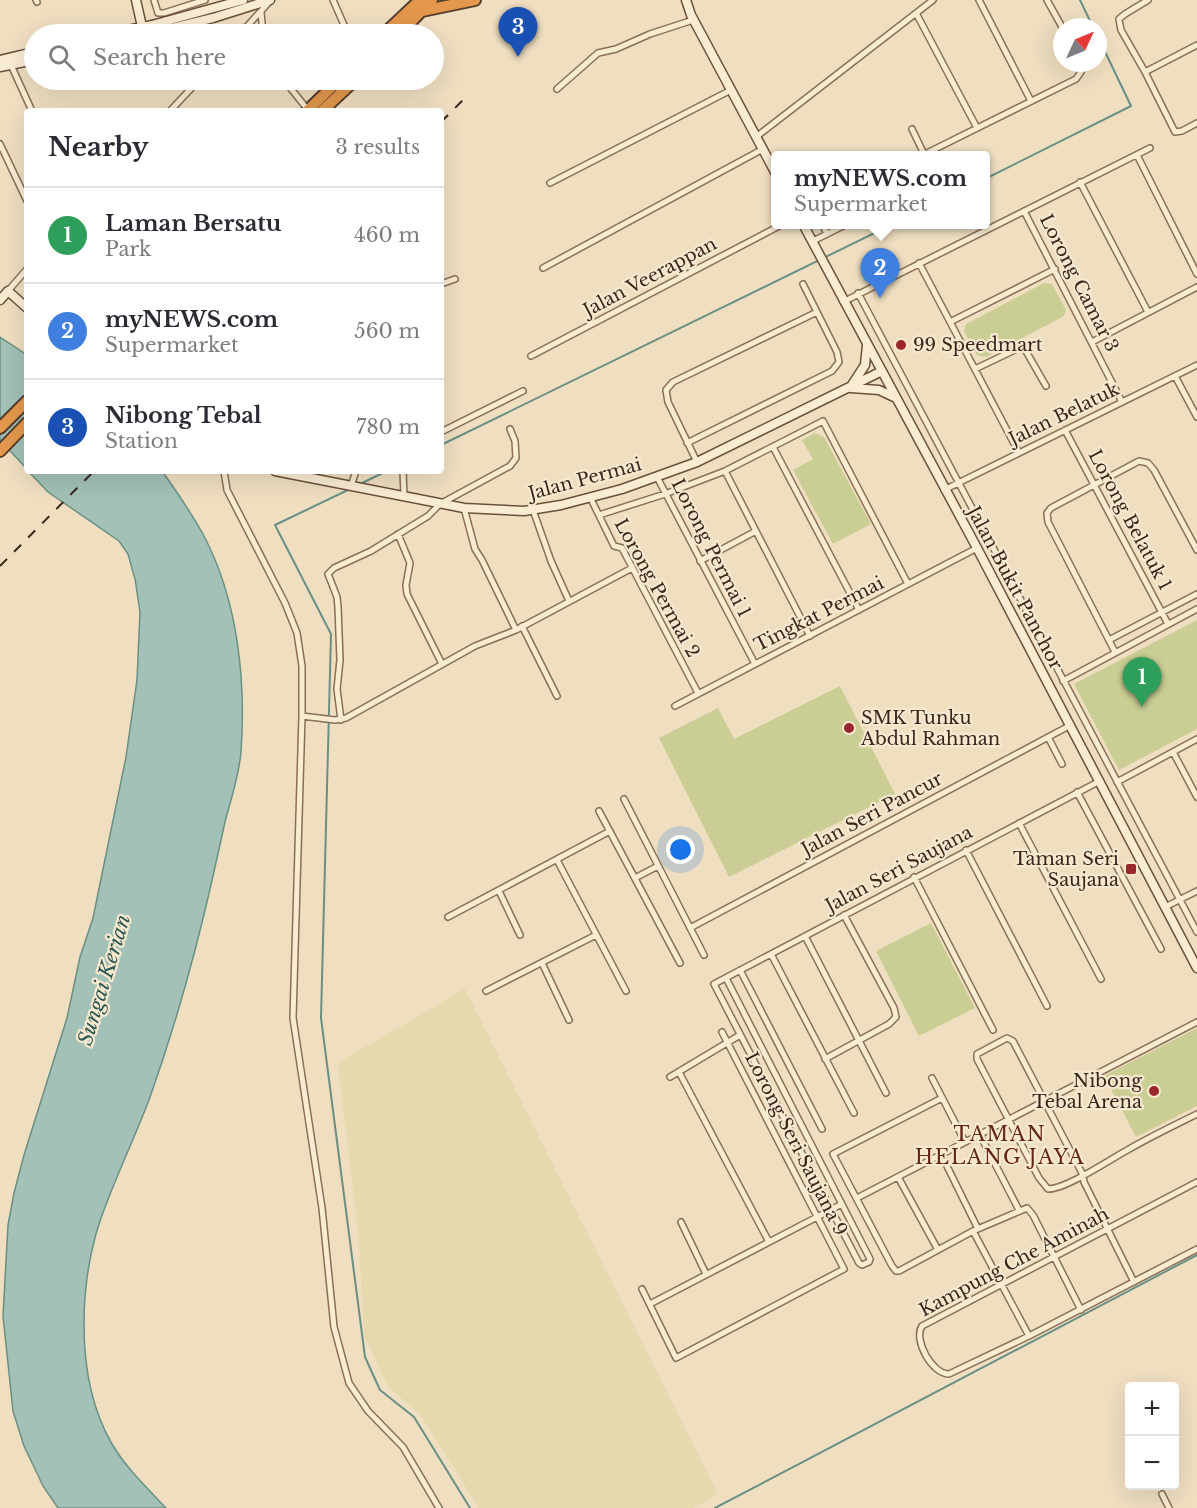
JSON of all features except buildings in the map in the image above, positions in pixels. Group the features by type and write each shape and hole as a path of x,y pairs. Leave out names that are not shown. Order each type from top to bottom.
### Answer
{"highway":[{"path":"397,24 421,5 432,0"},
{"path":"407,24 421,5 475,0"},
{"path":"310,108 329,90"},
{"path":"325,108 344,90"},
{"path":"0,428 24,404"},
{"path":"0,451 24,426"}],"main road":[{"path":"136,0 143,24"},
{"path":"166,24 222,3 243,0"},
{"path":"184,24 213,18 271,0"},
{"path":"686,0 693,20 771,164"},
{"path":"0,68 24,56"},
{"path":"0,60 24,60"},
{"name":"Jalan Bukit Panchor","path":"806,229 1197,968"},
{"path":"0,300 8,291 24,305"},
{"path":"867,344 865,365 850,388 879,390 896,398"},
{"name":"Jalan Permai","path":"290,474 464,508 533,510 590,498 697,462 882,371"}],"street":[{"path":"154,0 158,13 164,13 204,0"},
{"path":"250,24 271,0"},
{"path":"333,0 344,24"},
{"path":"756,137 933,0"},
{"path":"979,0 1031,101"},
{"path":"1047,0 1057,18"},
{"path":"1148,0 1119,19 1121,30 1175,132 1197,123"},
{"path":"261,12 262,24"},
{"path":"916,14 977,128"},
{"path":"557,89 598,53 616,49 650,34 693,20"},
{"path":"1145,72 1197,45"},
{"path":"10,61 32,108"},
{"path":"930,151 1076,79 1082,72"},
{"path":"173,108 190,90"},
{"path":"292,90 306,108"},
{"path":"550,183 731,90"},
{"path":"912,129 920,151"},
{"path":"0,144 24,195"},
{"path":"990,228 1150,148"},
{"path":"543,268 763,149"},
{"path":"1137,155 1197,274"},
{"path":"1080,182 1148,312"},
{"name":"Lorong Camar 3","path":"1024,211 1122,402"},
{"name":"Jalan Veerappan","path":"531,356 775,229"},
{"path":"824,229 827,234"},
{"path":"813,241 839,229"},
{"path":"843,302 988,229"},
{"path":"919,263 1019,453"},
{"path":"950,322 1054,269"},
{"path":"8,291 24,272"},
{"path":"444,283 455,279"},
{"path":"687,443 832,371 839,362 837,352 803,284"},
{"path":"1092,342 1197,287"},
{"path":"858,293 1197,932"},
{"path":"697,462 668,402 666,390 674,382 817,312"},
{"path":"975,369 1023,346 1046,386"},
{"name":"Jalan Belatuk","path":"944,490 1197,365"},
{"path":"1175,376 1197,417"},
{"path":"444,430 523,391"},
{"path":"599,515 665,494 725,471 823,421 908,584"},
{"path":"338,720 337,689 340,660 338,607 337,597 328,574 334,568 371,551 428,516 441,504 510,466 516,458 515,441 510,429"},
{"name":"Lorong Belatuk 1","path":"1065,430 1168,624"},
{"path":"773,447 859,610"},
{"path":"1115,652 1048,522 1047,513 1051,508 1139,461 1148,463 1197,550"},
{"path":"725,471 810,636"},
{"path":"224,474 227,490 285,603 297,633 302,666 293,1018 322,1208 334,1327 349,1383 368,1411 403,1447 439,1508"},
{"path":"351,486 355,474"},
{"path":"403,474 404,495"},
{"name":"Lorong Permai 1","path":"657,477 755,664"},
{"name":"Lorong Permai 2","path":"590,498 614,546 622,548 698,693"},
{"path":"464,508 475,549 516,630"},
{"path":"533,510 551,561 569,601"},
{"path":"700,561 756,531"},
{"path":"398,534 411,563 406,594 442,664"},
{"name":"Tingkat Permai","path":"675,706 976,548"},
{"path":"302,716 338,720 346,718 475,646 516,630 632,568"},
{"path":"1109,640 1197,594"},
{"path":"1063,681 1197,609"},
{"path":"522,626 557,696"},
{"name":"Jalan Seri Pancur","path":"690,928 1069,726"},
{"path":"1048,737 1062,764"},
{"path":"1117,782 1197,739"},
{"path":"1173,752 1197,797"},
{"name":"Jalan Seri Saujana","path":"740,1035 714,984 1098,782"},
{"path":"1077,792 1161,949"},
{"path":"624,799 704,955"},
{"path":"599,811 680,963"},
{"path":"1019,823 1101,979"},
{"path":"448,917 610,831"},
{"path":"966,850 1047,1006"},
{"path":"557,860 626,991"},
{"path":"635,878 658,866"},
{"path":"914,877 993,1030"},
{"path":"499,891 520,935"},
{"path":"1165,908 1197,891"},
{"path":"825,1059 889,1024 896,1017 894,1008 844,915"},
{"path":"486,991 596,935"},
{"path":"805,936 886,1093"},
{"path":"771,954 854,1113"},
{"path":"542,963 569,1020"},
{"path":"740,970 822,1129"},
{"path":"670,1077 740,1035 859,1263 862,1265 869,1262 870,1259 726,978"},
{"path":"857,1198 1197,1022"},
{"name":"Lorong Seri Saujana 9","path":"650,1304 676,1358 844,1269 722,1032"},
{"path":"1134,1282 1084,1182 1083,1175 1013,1041 1007,1038 978,1053 977,1059 1039,1178 1048,1190 1056,1189 1083,1175 1197,1114"},
{"path":"679,1072 769,1242"},
{"path":"932,1078 965,1142"},
{"path":"942,1098 833,1154 892,1266 896,1271 975,1230 1027,1208 1081,1310"},
{"path":"980,1135 1019,1210"},
{"path":"941,1154 1001,1285 1029,1336"},
{"path":"898,1177 938,1250"},
{"name":"Kampung Che Aminah","path":"1197,1182 922,1326 919,1337 937,1371 949,1374 1081,1310 1197,1249"},
{"path":"642,1289 650,1304 842,1204"},
{"path":"681,1222 706,1274"},
{"path":"1162,1494 1169,1508"}],"shaded area":[{"path":"465,989 718,1494 693,1508 479,1508 420,1414 388,1387 364,1335 359,1241 338,1063"}],"green space":[{"path":"1044,283 1052,284 1066,310 1064,316 986,357 977,355 964,331 966,324"},
{"path":"815,433 824,437 871,524 833,544 793,470 813,459 802,440"},
{"path":"1197,620 1197,729 1119,770 1074,684"},
{"path":"840,686 895,794 729,877 659,738 718,708 734,739"},
{"path":"931,923 975,1008 919,1036 876,951"},
{"name":"Nibong Tebal Arena","path":"1197,1028 1197,1106 1136,1137 1104,1076"}],"water":[{"path":"0,337 24,353 24,466 0,440"},
{"name":"Sungai Kerian","path":"31,474 164,474 204,536 216,561 225,587 237,641 242,725 237,779 176,1017 149,1100 97,1230 86,1292 84,1325 86,1357 99,1417 112,1444 124,1461 166,1508 58,1508 43,1486 24,1446 13,1411 3,1316 8,1225 24,1155 67,1018 80,957 93,918 126,757 137,680 140,612 128,554 119,541 48,492"}],"waterway":[{"path":"1080,0 1089,18"},
{"path":"990,176 1131,106 1107,56"},
{"path":"444,444 883,229"},
{"path":"360,484 381,474"},
{"path":"350,489 275,525 331,634 321,1018 365,1357 380,1390 414,1417 470,1508"},
{"path":"715,1508 1197,1255"}],"railway":[{"path":"444,119 466,97"},
{"path":"0,566 91,474"}],"place":[{"name":"Nibong Tebal","path":"518,57"},
{"name":"myNEWS.com","path":"880,298"},
{"name":"99 Speedmart","path":"901,345"},
{"name":"Laman Bersatu","path":"1142,707"},
{"name":"SMK Tunku Abdul Rahman","path":"849,728"},
{"name":"Taman Seri Saujana","path":"1131,869"},
{"name":"Nibong Tebal Arena","path":"1154,1091"}],"district":[{"name":"TAMAN HELANG JAYA","path":"1000,1146"}]}
